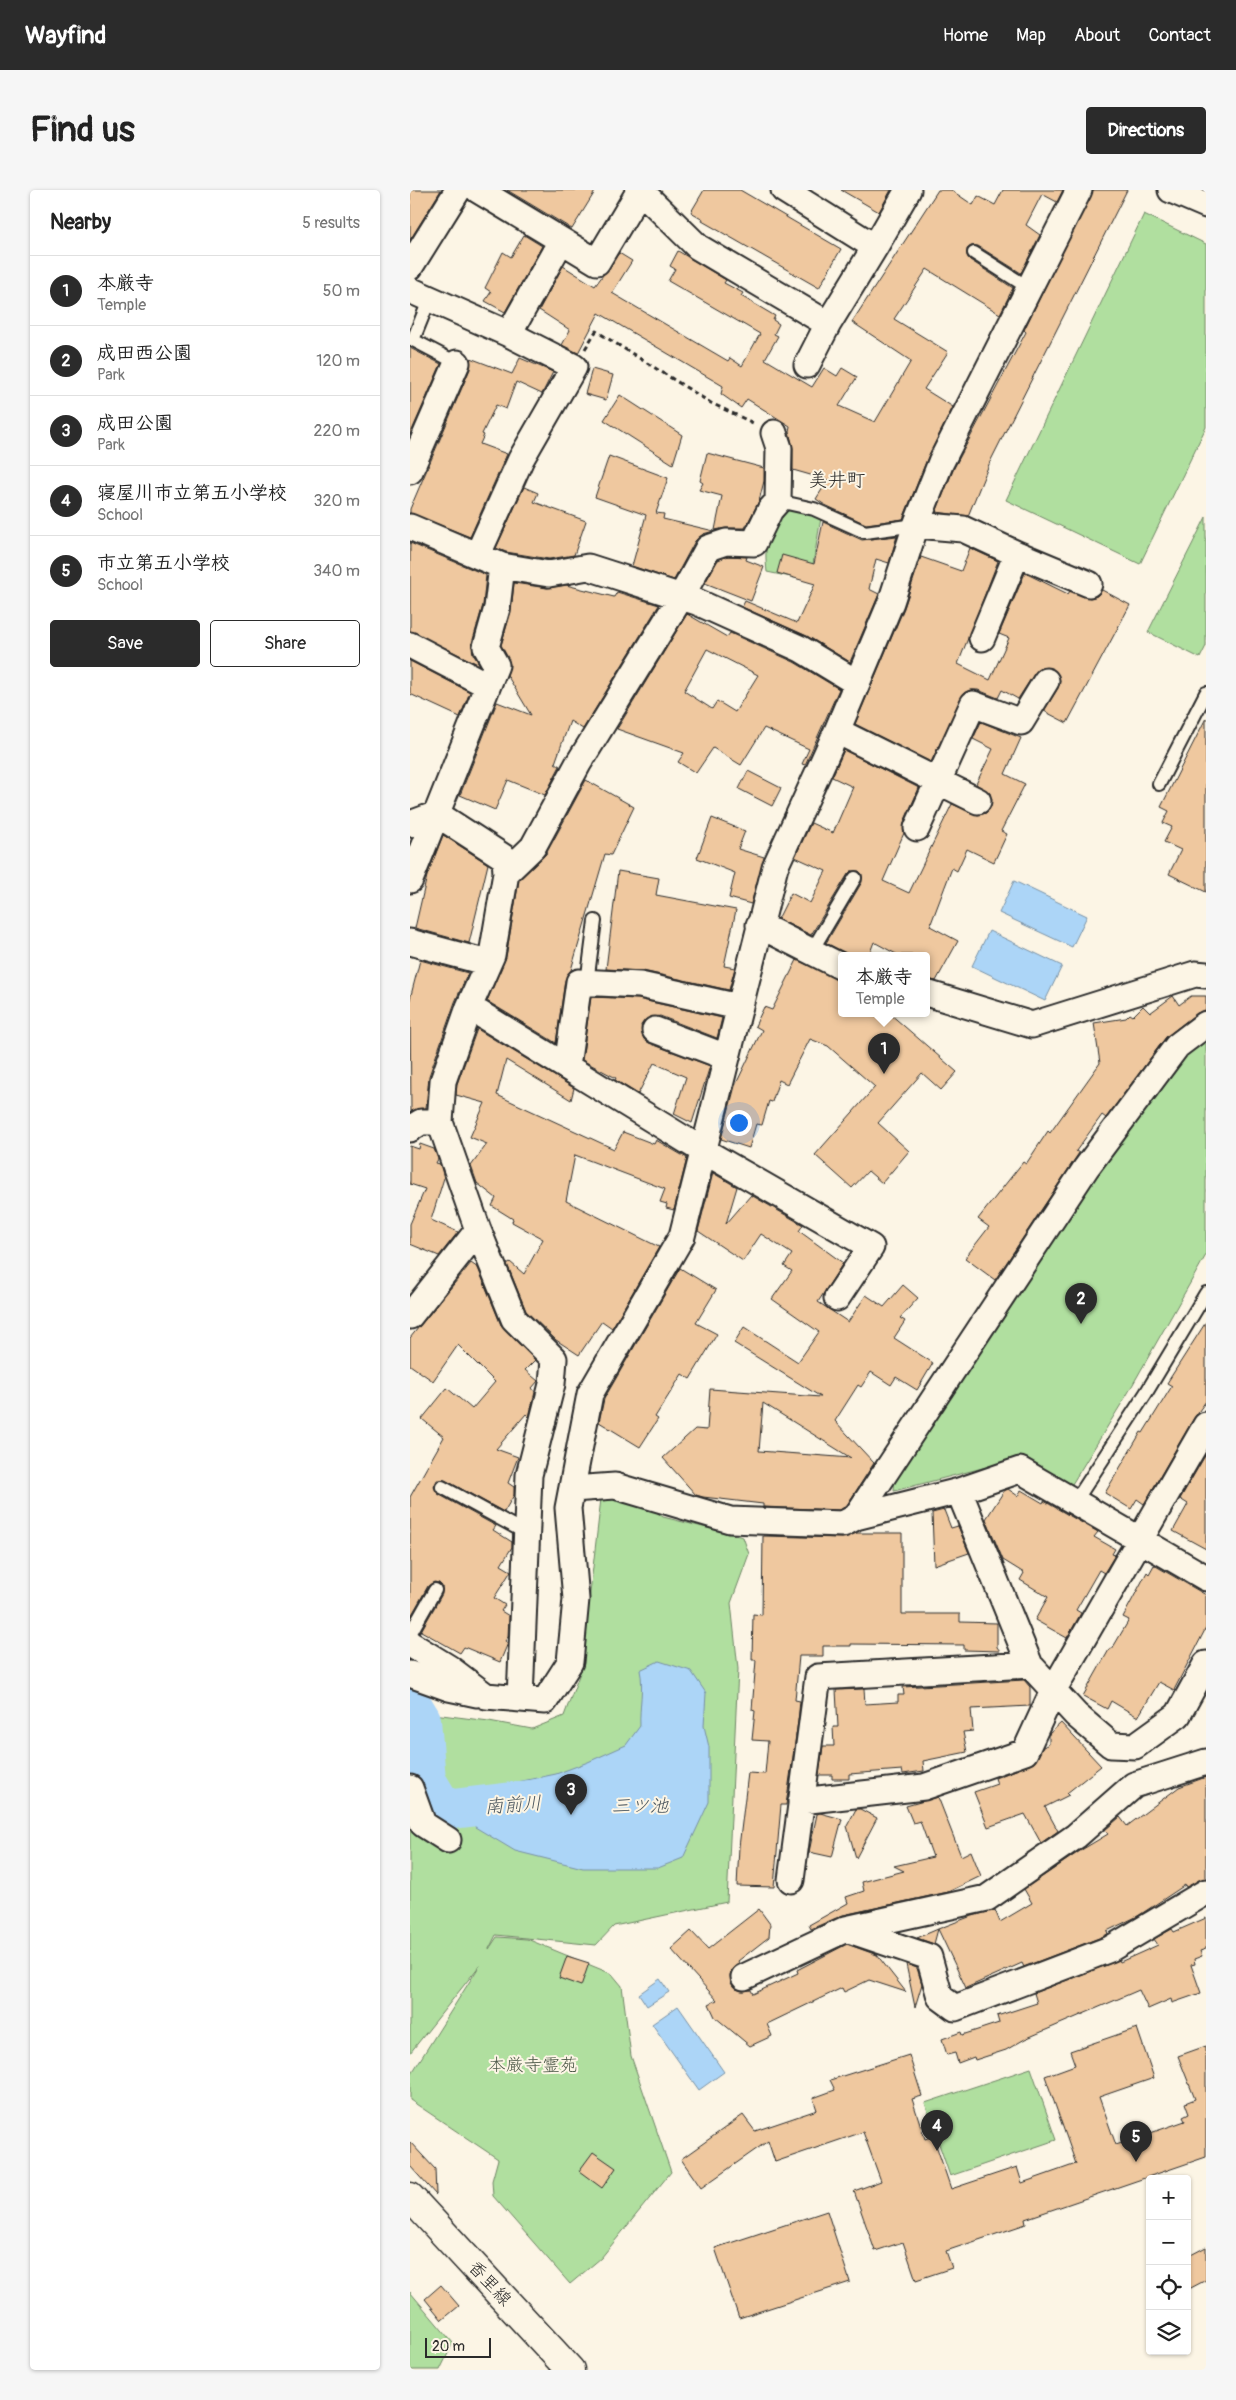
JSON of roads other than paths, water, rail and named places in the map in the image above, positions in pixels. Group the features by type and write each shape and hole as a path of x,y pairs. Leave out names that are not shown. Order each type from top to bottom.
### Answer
{"street":[{"path":"410,267 458,190"},
{"path":"478,190 597,262 640,190 698,247 828,324"},
{"path":"784,190 875,247"},
{"path":"807,365 828,324 908,190"},
{"path":"410,1674 449,1688 486,1696 545,1701 570,1662 576,1599 568,1508 590,1394 682,1236 702,1150 775,867 837,731 891,602 916,525 941,462 1079,190"},
{"path":"1171,190 1206,205"},
{"path":"509,334 561,241"},
{"path":"420,294 574,366 521,459 478,554"},
{"path":"410,471 457,363"},
{"path":"506,872 533,847 578,764 681,597 708,548 726,542 754,543 770,510 778,502 779,448 774,433"},
{"path":"916,525 963,529 1090,584"},
{"path":"410,527 478,554 502,566 549,574 588,567 681,597 801,649 857,683"},
{"path":"982,638 1017,554"},
{"path":"410,880 496,665 486,647 497,608 502,566"},
{"path":"410,645 487,685"},
{"path":"917,828 973,704 1021,722 1046,681"},
{"path":"837,731 978,801"},
{"path":"437,814 505,858 506,872 492,955 469,1007 443,1081 440,1122 478,1230 514,1319 554,1358 552,1384 529,1475 520,1699"},
{"path":"410,824 437,814"},
{"path":"759,925 838,965"},
{"path":"410,942 488,962"},
{"path":"930,994 1032,1026 1195,974 1206,975"},
{"path":"567,1066 579,982 640,985 739,1007"},
{"path":"469,1007 702,1150 871,1247 837,1298"},
{"path":"856,1517 1086,1168 1177,1046 1206,1024"},
{"path":"655,1030 726,1057"},
{"path":"410,1130 421,1122 440,1122"},
{"path":"410,1316 478,1230"},
{"path":"801,1801 924,1787 1025,1752 1054,1689 1206,1425"},
{"path":"572,1489 615,1486 730,1520 843,1524 856,1517 959,1490 1020,1470 1206,1578"},
{"path":"959,1490 1030,1665 1076,1715 1110,1745 1134,1746 1178,1715 1206,1664"},
{"path":"410,1644 449,1668 486,1696"},
{"path":"791,1880 818,1677 1030,1665"},
{"path":"744,1977 846,1930 987,1898 1076,1836 1134,1784 1206,1762"},
{"path":"410,1788 423,1824 448,1840"},
{"path":"846,1930 929,1957 940,1996 955,2008 1110,1949 1206,1892"},
{"name":"香里線","path":"410,2197 570,2370"}],"lane":[{"path":"974,253 1029,288"},
{"path":"420,294 413,340 457,363"},
{"path":"778,502 814,509 865,532 885,531 916,525"},
{"path":"1160,784 1206,692"},
{"path":"811,952 855,878"},
{"path":"587,983 595,922"},
{"path":"1075,1502 1146,1393 1206,1293"},
{"path":"442,1487 528,1534"},
{"path":"410,1634 435,1590"}],"water":[{"path":"1014,881 1087,916 1072,947 999,913"},
{"path":"989,931 1062,966 1045,1001 972,966"},
{"name":"三ツ池","path":"659,1661 691,1671 706,1693 704,1726 709,1747 709,1802 683,1858 658,1868 583,1868 515,1851 475,1827 474,1799 498,1786 556,1774 626,1745 640,1726 642,1684 640,1670"},
{"path":"660,1979 669,1992 647,2006 639,1994"},
{"path":"678,2006 724,2072 699,2090 652,2024"}],"waterway":[{"name":"南前川","path":"410,1702 421,1720 426,1780 444,1810 529,1800"}],"place":[{"name":"本厳寺","path":"884,1074"},
{"name":"成田西公園","path":"1081,1324"},
{"name":"成田公園","path":"571,1815"},
{"name":"寝屋川市立第五小学校","path":"937,2151"},
{"name":"市立第五小学校","path":"1136,2162"}],"district":[{"name":"美井町","path":"837,479"}],"park label":[{"name":"本厳寺霊苑","path":"533,2065"}]}
